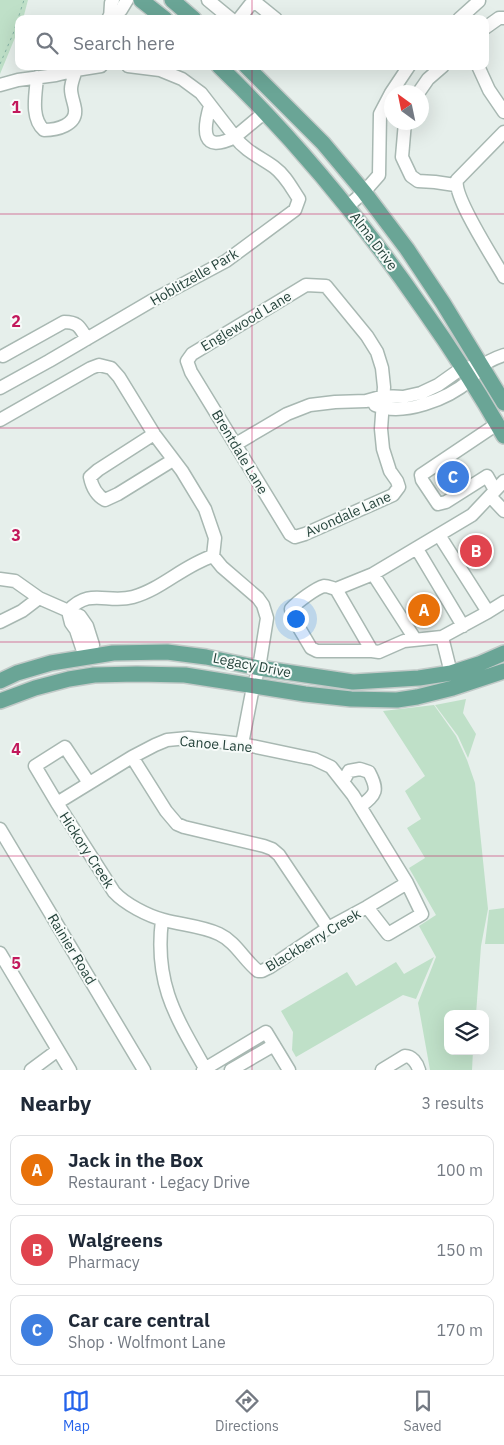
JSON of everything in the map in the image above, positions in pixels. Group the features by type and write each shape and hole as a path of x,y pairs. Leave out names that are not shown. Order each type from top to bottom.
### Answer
{"main road":[{"path":"141,0 160,15"},
{"path":"172,0 189,15"},
{"name":"Alma Drive","path":"222,70 265,112 348,206 400,276 501,430"},
{"name":"Alma Drive","path":"255,70 279,98 323,143 364,192 407,249 443,303 504,403"},
{"path":"265,112 279,98"},
{"name":"Legacy Drive","path":"0,680 51,663 113,653 167,652 353,682 418,678 451,673 480,664 504,653"},
{"path":"89,656 94,675"},
{"name":"Legacy Drive","path":"0,701 35,688 94,675 185,674 253,687 306,694 352,699 397,700 453,688 504,671"},
{"path":"451,673 453,688"}],"street":[{"path":"110,15 113,0"},
{"path":"114,15 121,10 127,0"},
{"path":"208,0 226,15"},
{"path":"463,15 479,1"},
{"path":"242,15 255,2 271,15"},
{"path":"489,25 500,18 504,18"},
{"path":"0,86 18,80 37,77 56,75 76,70 71,88 76,110 71,122 55,130 44,130 38,124 35,106 37,77"},
{"name":"Hoblitzelle Park","path":"0,388 226,261 295,210 298,199 285,178 275,168 244,148 201,93 182,79 160,70"},
{"path":"348,206 364,192 378,175 380,114 391,92 406,70"},
{"path":"424,85 439,70"},
{"path":"480,70 489,90 504,112"},
{"path":"210,106 205,128 207,137 211,141 216,142 223,142 235,137 265,112"},
{"path":"404,130 402,157 411,176 418,181 456,185"},
{"path":"504,132 457,180 456,185 466,211 504,276"},
{"name":"Englewood Lane","path":"188,365 187,361 192,354 306,285 326,286 367,336 377,352 382,368 383,402"},
{"path":"4,356 64,322 72,322 78,325 87,339"},
{"path":"236,444 288,414 310,405 335,402 383,402 421,393 504,355"},
{"path":"0,420 99,365 111,368 119,377 154,434 182,471 205,509 215,538 213,556 222,567 254,594 263,605 267,618 259,668 253,687 242,744"},
{"name":"Brentdale Lane","path":"188,365 290,534 295,537"},
{"name":"Avondale Lane","path":"295,537 394,495 399,487 390,471 383,449 381,429 383,402"},
{"path":"501,430 421,475 422,480 438,504 446,502 487,476 496,489 504,511"},
{"path":"154,434 90,477 98,496 105,500 118,494 173,460"},
{"path":"496,489 472,514 417,549 373,574 336,589 327,586 322,587 296,603 291,609 292,616 310,648 317,651 379,652 404,641 442,637 504,602"},
{"path":"439,535 488,612"},
{"path":"417,549 463,626"},
{"path":"68,611 73,605 92,597 121,599 138,595 169,580 200,560 213,556"},
{"path":"373,574 415,639"},
{"path":"0,579 15,581 39,598 68,611"},
{"path":"336,589 372,651"},
{"path":"0,622 39,598"},
{"path":"68,611 82,648 89,656"},
{"path":"442,637 451,673"},
{"name":"Canoe Lane","path":"57,803 132,757 168,740 188,738 242,744 314,759 331,767 361,806 407,883 422,914"},
{"name":"Hickory Creek","path":"89,783 65,747 35,766 114,892 121,899 131,906 162,920 200,927 221,935 236,947 258,971"},
{"path":"132,757 166,812 177,824 264,846 272,849 279,855 328,928"},
{"path":"343,782 349,771 360,769 369,772 375,783 374,793 372,798 361,806"},
{"name":"Rainier Road","path":"0,830 144,1070"},
{"name":"Blackberry Creek","path":"258,971 270,967 328,928 407,883"},
{"name":"Blackberry Creek","path":"367,907 388,934 422,914"},
{"path":"162,920 160,940 161,968 166,989 173,1010 205,1070 266,1032 289,1070"},
{"path":"0,953 5,971 70,1070"},
{"path":"232,1070 274,1045"},
{"path":"31,1070 58,1050"},
{"path":"382,1070 405,1056 409,1056 412,1059 418,1066 418,1070"}],"path":[{"path":"19,15 24,0"},
{"path":"0,64 15,28"}],"green space":[{"path":"0,0 28,0 24,15 15,15 15,38 0,74"},
{"path":"466,699 463,713 476,734 468,758 458,736 435,705"},
{"path":"434,705 456,736 475,783 488,909 481,946 476,1010 444,1010 444,1055 473,1055 472,1070 430,1070 418,1003 436,957 419,926 436,915 409,868 425,858 407,828 421,819 405,791 425,776 383,711"},
{"path":"504,908 504,944 485,944 489,910"},
{"path":"434,957 416,999 403,995 296,1057 292,1050 293,1032 281,1011 347,972 356,986 396,962 404,974"}],"place":[{"name":"Car care central","path":"453,477"},
{"name":"Walgreens","path":"476,551"},
{"name":"Jack in the Box","path":"424,610"}]}
